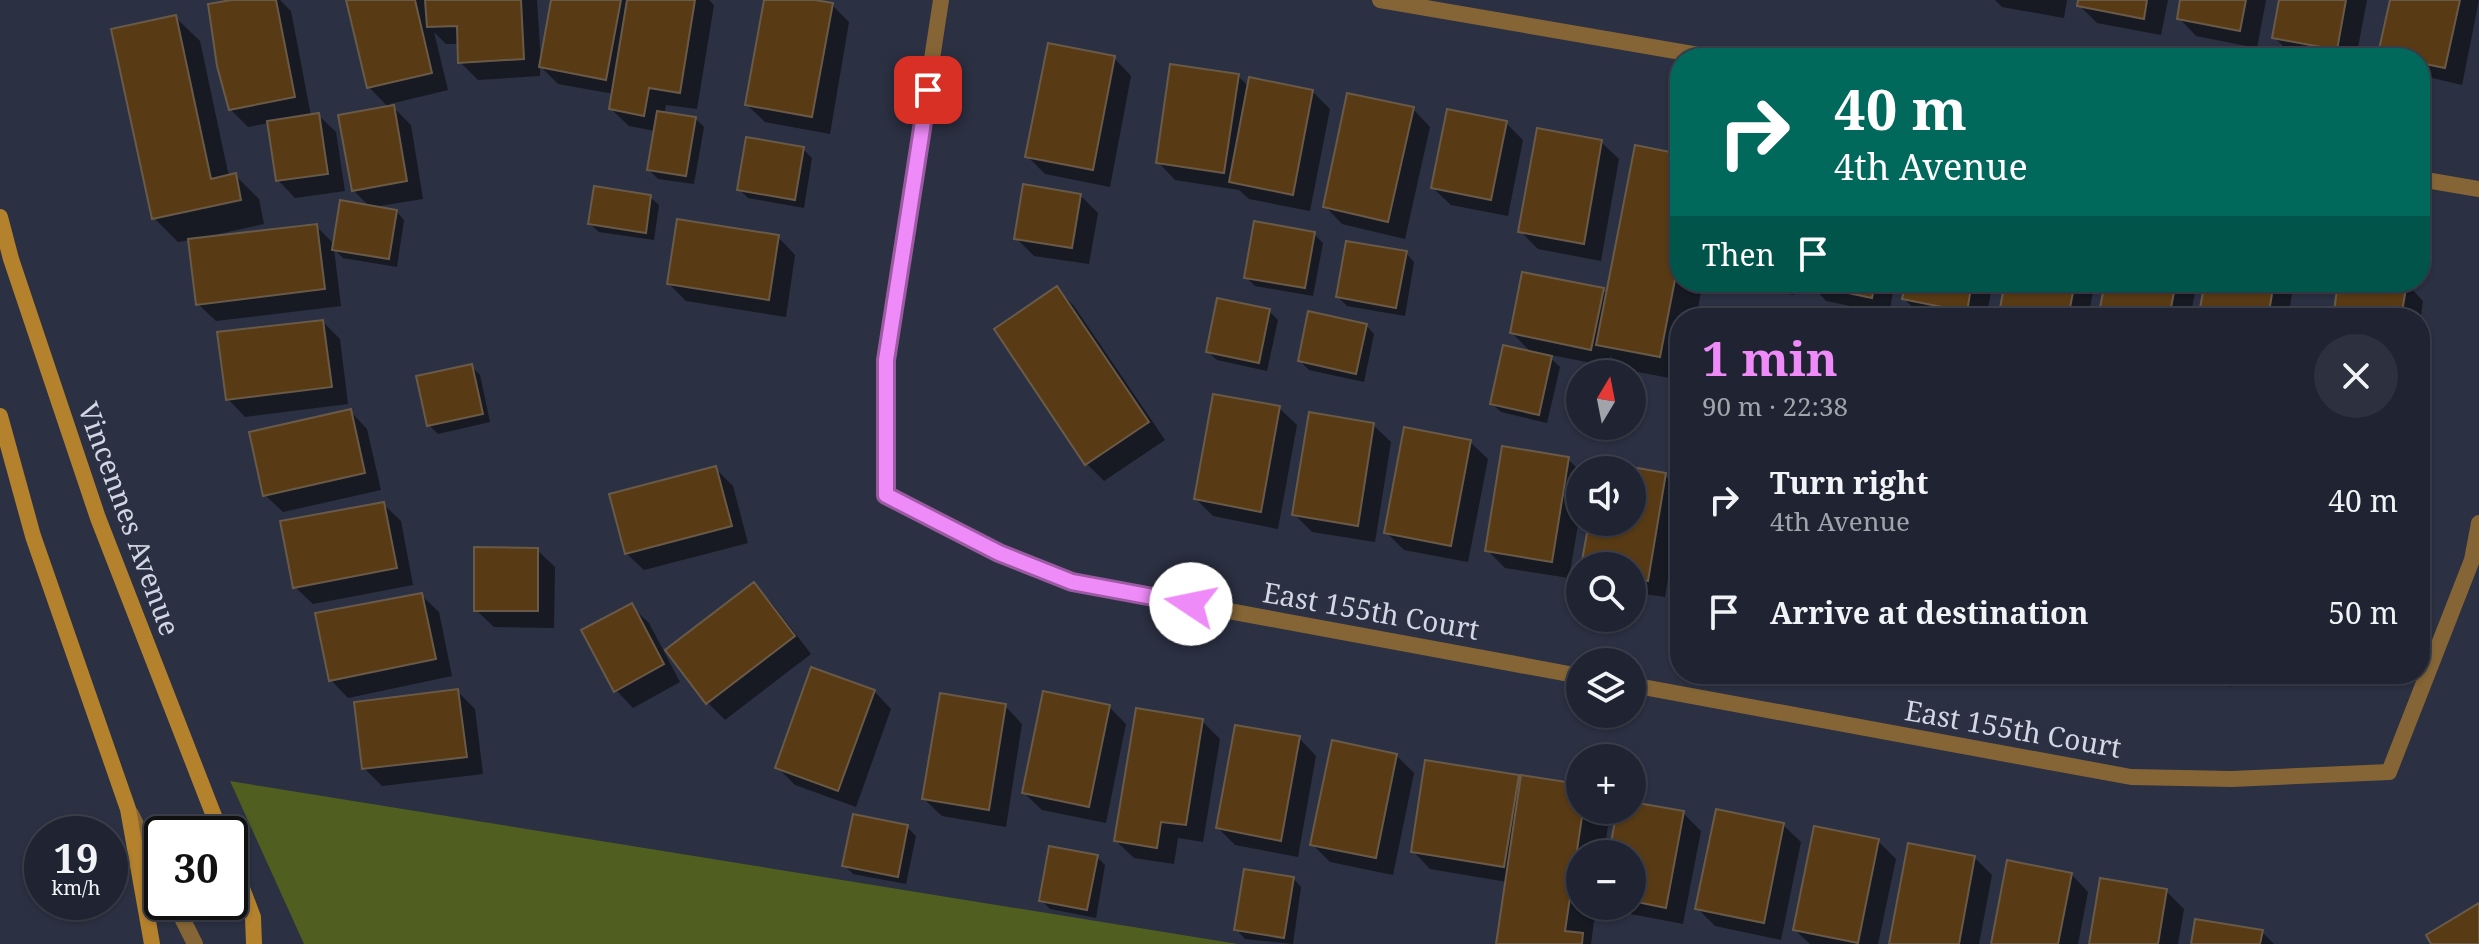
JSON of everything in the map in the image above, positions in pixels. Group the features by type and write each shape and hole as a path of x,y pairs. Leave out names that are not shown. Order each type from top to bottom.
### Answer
{"street":[{"name":"East 155th Court","path":"941,0 886,360 886,495 999,553 1072,582 1566,673"},
{"path":"1380,0 1670,50"},
{"path":"2430,181 2479,189"},
{"name":"Vincennes Avenue","path":"0,217 16,274 98,518 214,816"},
{"path":"0,416 33,536 128,809 144,841"},
{"name":"East 155th Court","path":"2430,667 2472,560 2479,523"},
{"name":"East 155th Court","path":"1646,688 2131,777 2232,779 2389,772 2423,684"},
{"path":"128,809 152,944"},
{"path":"248,904 253,917 254,944"},
{"path":"183,920 195,944"}],"green space":[{"path":"230,781 1238,944 304,944"}],"building":[{"path":"231,0 276,0 295,97 229,110 217,66 208,4"},
{"path":"346,0 415,0 432,73 367,88"},
{"path":"425,0 521,0 524,59 458,63 457,26 427,27"},
{"path":"551,0 621,0 606,80 539,67"},
{"path":"627,0 695,0 680,93 649,88 644,116 609,109"},
{"path":"764,0 833,3 812,117 745,105"},
{"path":"2078,0 2147,0 2144,19 2077,6"},
{"path":"2180,0 2246,0 2240,31 2177,19"},
{"path":"2279,0 2346,0 2337,48 2272,38"},
{"path":"2390,0 2460,0 2445,68 2430,65 2430,48 2379,48"},
{"path":"176,15 211,179 236,173 241,200 152,219 111,29"},
{"path":"1048,43 1115,56 1093,170 1025,157"},
{"path":"1170,64 1239,74 1224,173 1156,163"},
{"path":"1249,77 1313,90 1293,195 1229,182"},
{"path":"1347,93 1414,107 1388,222 1323,207"},
{"path":"394,105 407,181 352,191 338,115"},
{"path":"1447,109 1507,121 1491,200 1431,188"},
{"path":"657,111 696,117 686,176 647,170"},
{"path":"319,113 328,174 276,181 267,121"},
{"path":"1537,128 1602,140 1584,244 1518,232"},
{"path":"746,137 804,147 795,200 737,190"},
{"path":"1635,145 1670,152 1670,292 1673,292 1660,357 1596,345"},
{"path":"1023,184 1081,194 1072,248 1014,239"},
{"path":"594,186 651,195 646,233 588,224"},
{"path":"340,200 397,210 389,259 332,250"},
{"path":"677,219 779,235 769,300 667,284"},
{"path":"1254,221 1315,232 1305,288 1244,278"},
{"path":"317,224 325,289 196,305 188,239"},
{"path":"1346,241 1407,251 1396,308 1336,297"},
{"path":"1522,272 1604,288 1591,350 1510,333"},
{"path":"1057,286 1149,422 1085,465 994,329"},
{"path":"1844,292 1873,292 1872,298"},
{"path":"1904,292 1970,292 1968,308 1947,308 1902,299"},
{"path":"2003,292 2073,292 2070,308 2000,308"},
{"path":"2103,292 2174,292 2171,308 2100,308"},
{"path":"2203,292 2272,292 2270,308 2200,308"},
{"path":"2337,292 2405,292 2403,308 2334,308"},
{"path":"1217,298 1270,309 1259,363 1206,352"},
{"path":"1308,311 1367,324 1356,374 1298,361"},
{"path":"323,320 332,387 226,400 217,332"},
{"path":"1503,345 1552,356 1539,415 1490,404"},
{"path":"472,364 483,414 427,426 416,376"},
{"path":"1213,394 1280,406 1261,512 1194,499"},
{"path":"351,409 365,473 263,496 249,432"},
{"path":"1309,412 1374,423 1358,526 1292,515"},
{"path":"1404,427 1471,440 1451,546 1384,533"},
{"path":"1502,446 1566,457 1566,476 1552,562 1485,551"},
{"path":"716,466 732,526 625,554 609,494"},
{"path":"1646,469 1666,473 1648,581 1646,552 1584,552 1586,536 1646,536"},
{"path":"384,502 397,568 293,588 280,521"},
{"path":"474,547 538,548 538,611 474,611"},
{"path":"754,582 795,636 706,704 665,650"},
{"path":"422,593 436,659 329,681 315,613"},
{"path":"632,603 664,664 614,692 581,630"},
{"path":"811,667 875,690 838,791 775,768"},
{"path":"458,689 467,757 362,769 354,702"},
{"path":"1043,691 1110,705 1089,807 1022,793"},
{"path":"940,693 1006,704 989,810 922,799"},
{"path":"1136,708 1203,719 1186,825 1161,822 1157,848 1114,841"},
{"path":"1235,725 1300,736 1281,841 1216,828"},
{"path":"1332,740 1397,754 1376,858 1310,845"},
{"path":"1425,760 1519,775 1504,867 1411,852"},
{"path":"1521,775 1566,782 1566,824 1581,824 1579,840 1566,840 1565,931 1583,933 1582,944 1496,944"},
{"path":"1646,804 1684,811 1666,908 1646,904 1646,840 1612,840 1614,824 1646,824"},
{"path":"1716,809 1784,823 1764,923 1695,909"},
{"path":"853,814 908,825 898,877 842,866"},
{"path":"1814,826 1879,839 1858,943 1793,930"},
{"path":"1908,843 1975,856 1959,944 1889,944"},
{"path":"1049,846 1098,855 1087,910 1039,901"},
{"path":"2007,860 2072,873 2058,944 1991,944"},
{"path":"1244,869 1294,877 1284,938 1234,930"},
{"path":"2100,878 2167,889 2158,944 2089,944"},
{"path":"2479,903 2479,944 2431,944 2426,935"},
{"path":"2195,919 2263,930 2260,944 2191,944"}],"route":[{"path":"928,90 886,360 886,495 999,553 1072,582 1191,604"}]}
